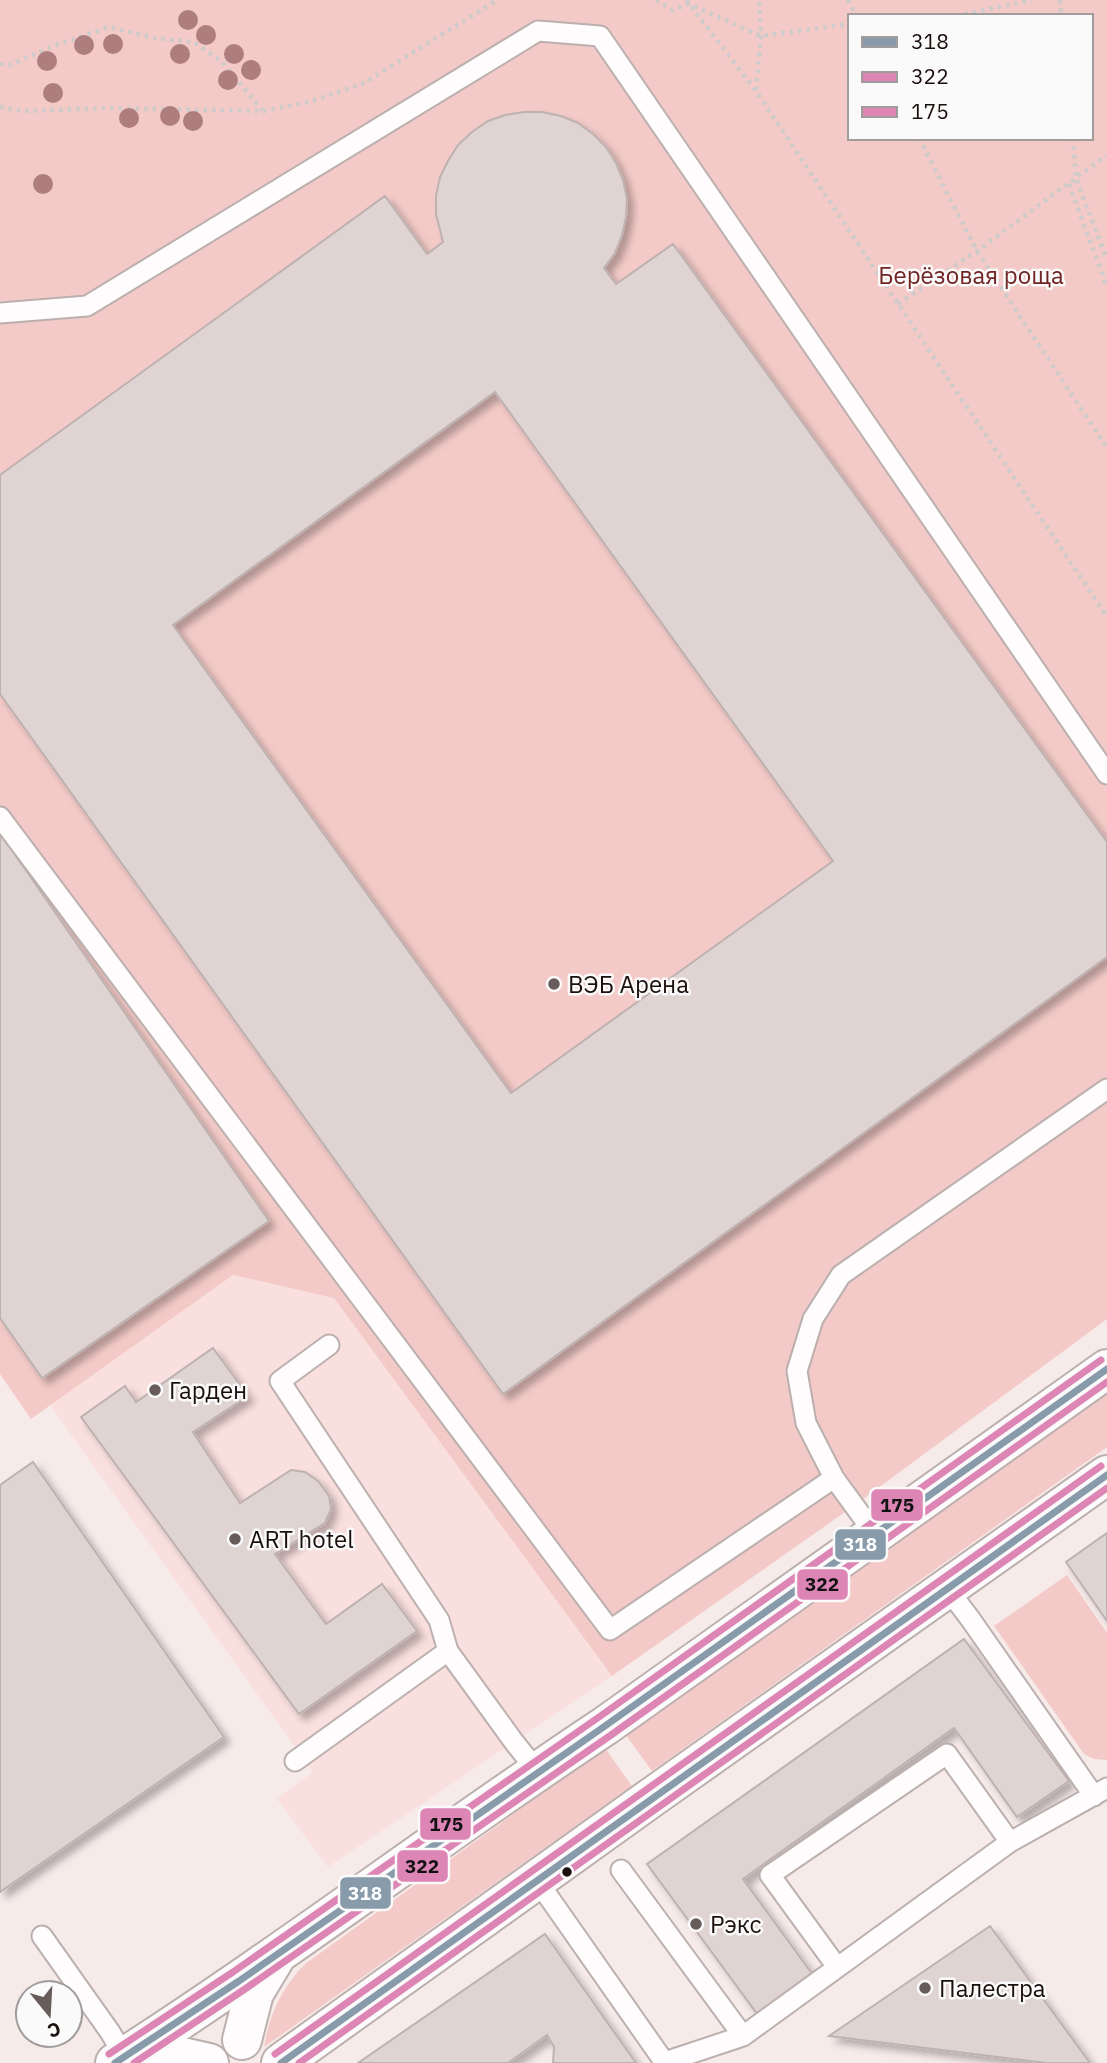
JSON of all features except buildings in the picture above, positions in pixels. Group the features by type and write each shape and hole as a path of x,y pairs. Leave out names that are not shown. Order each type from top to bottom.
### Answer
{"street":[{"path":"120,2060 605,1726 1107,1369"},
{"path":"281,2063 1107,1475"},
{"path":"242,2040 254,1993 278,1953"},
{"path":"120,2060 169,2054 209,2063"}],"lane":[{"path":"0,313 87,306 538,31 600,36 1107,774"},
{"path":"0,817 610,1630 834,1478"},
{"path":"875,1534 834,1478 806,1423 797,1371 813,1319 841,1275 1107,1089"},
{"path":"329,1345 280,1381 439,1620 448,1651 537,1771"},
{"path":"537,1880 665,2063 743,2036 1010,1842 1100,1792 947,1588"},
{"path":"295,1761 448,1651"},
{"path":"836,1967 770,1875 947,1754 1010,1842"},
{"path":"621,1870 743,2036"},
{"path":"42,1936 110,2032 120,2060"}],"path":[{"path":"0,107 23,110 112,108 262,111 309,102 363,83 497,0"},
{"path":"656,0 673,10 688,2"},
{"path":"756,91 761,36 759,0"},
{"path":"966,14 1032,0"},
{"path":"688,2 761,36 848,24"},
{"path":"688,2 756,91 1107,617"},
{"path":"0,64 10,65 51,47 109,27 154,38 194,42 222,62 262,111"},
{"path":"920,140 977,251 1107,448"},
{"path":"1073,140 1076,178 1107,260"},
{"path":"898,304 977,251 1107,155"},
{"path":"1069,184 1107,287"}],"shaded area":[{"path":"233,1275 334,1298 612,1676 328,1867 277,1799 313,1772 50,1405"}],"green space":[{"name":"ВЭБ Арена","path":"0,0 1107,0 1107,1319 855,1505 612,1676 334,1298 233,1275 31,1419 0,1374"},
{"path":"1107,1391 1107,1447 652,1771 625,1734"},
{"path":"1067,1575 1107,1633 1107,1760 1094,1759 1084,1754 994,1626"},
{"path":"605,1748 632,1786 264,2047 278,2002 305,1964"}],"transit line":[{"name":"175","path":"109,2054 233,1972 599,1717 1101,1360"},
{"name":"318","path":"115,2063 239,1981 605,1726 1107,1369"},
{"name":"322","path":"134,2063 611,1735 1107,1382"},
{"name":"175","path":"275,2054 1101,1466"},
{"name":"318","path":"281,2063 1107,1475"},
{"name":"322","path":"299,2063 1107,1488"}],"place":[{"name":"ВЭБ Арена","path":"554,984"},
{"name":"Гарден","path":"155,1390"},
{"name":"ART hotel","path":"235,1539"},
{"name":"Рэкс","path":"696,1924"},
{"name":"Палестра","path":"925,1988"}],"park label":[{"name":"Берёзовая роща","path":"971,275"}]}
